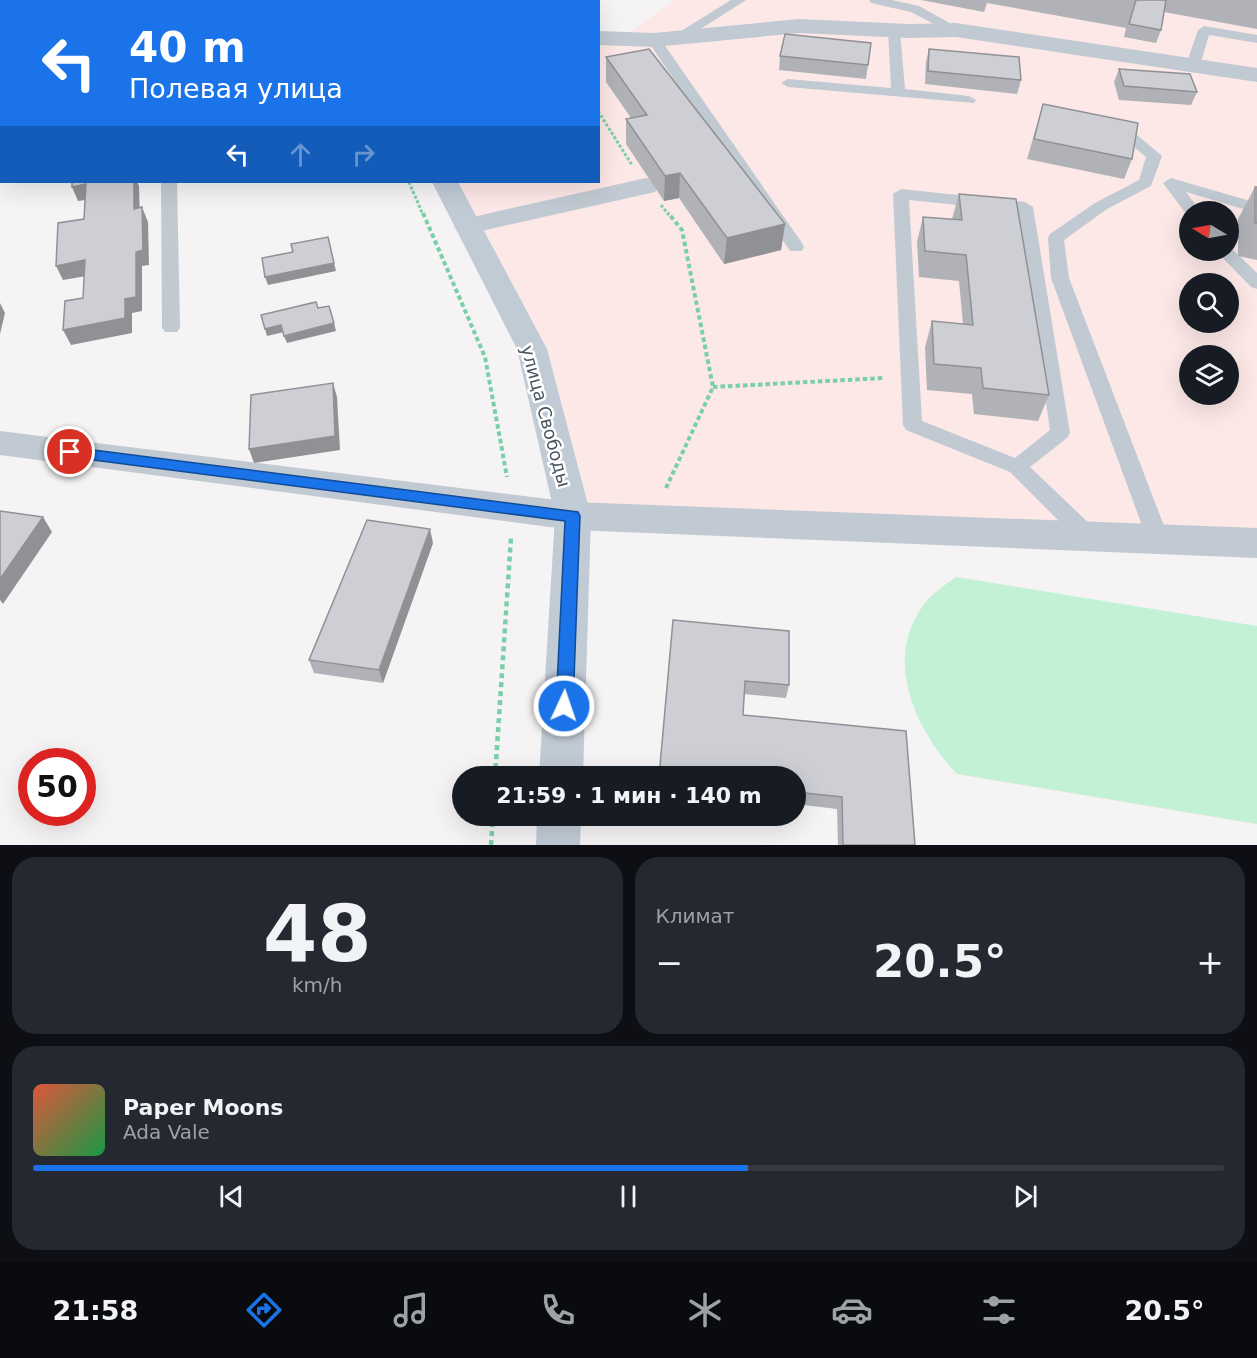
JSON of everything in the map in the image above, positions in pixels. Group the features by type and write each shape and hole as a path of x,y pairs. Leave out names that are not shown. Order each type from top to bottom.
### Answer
{"main road":[{"name":"улица Свободы","path":"446,183 532,349 573,516 562,766"},
{"path":"558,845 559,826"}],"street":[{"path":"600,38 654,40 800,26 894,31 956,30 1257,75"},
{"path":"468,226 646,186"},
{"path":"0,443 573,516 1257,543"}],"lane":[{"path":"680,36 740,0"},
{"path":"875,0 915,9"},
{"path":"901,0 956,30"},
{"path":"1193,65 1203,30 1257,39"},
{"path":"894,31 898,93"},
{"path":"654,40 796,247"},
{"path":"788,83 969,100"},
{"path":"1092,119 1131,138 1154,156 1146,183 1101,207 1056,238 1060,278 1158,539"},
{"path":"169,183 171,328"},
{"path":"1185,201 1171,183 1233,201"},
{"path":"1017,467 1060,433 1025,207 901,194 909,376 914,424 1017,467 1088,536"},
{"path":"1239,203 1257,208"},
{"path":"1234,261 1257,283"}],"path":[{"path":"600,114 646,186 682,230 713,387 651,519"},
{"path":"713,387 909,376"},
{"path":"491,845 492,826"}],"shaded area":[{"path":"675,0 1257,0 1257,543 574,514 533,348 447,183 600,183 600,38 626,35"}],"green space":[{"path":"956,577 1257,626 1257,824 957,774 928,736 917,715 909,693 905,670 906,647 912,624 928,599"}],"building":[{"path":"1136,0 1166,0 1161,30 1129,24"},
{"path":"785,34 871,43 868,65 780,56"},
{"path":"649,49 785,224 727,238 680,173 665,176 626,119 647,115 606,57"},
{"path":"929,49 1019,57 1021,80 928,71"},
{"path":"1119,69 1190,74 1197,92 1124,86"},
{"path":"1043,104 1138,123 1132,159 1034,139"},
{"path":"72,183 134,183 134,209 142,207 143,250 136,252 136,297 125,299 125,318 63,330 65,301 83,298 85,260 56,266 58,223 84,219 86,184 72,187"},
{"path":"1255,187 1257,187 1257,223 1255,223"},
{"path":"959,194 1016,199 1049,395 983,388 981,368 934,364 932,321 973,325 966,255 925,251 923,217 962,220"},
{"path":"328,237 334,263 265,277 262,258 293,252 291,244"},
{"path":"316,302 318,308 329,306 334,323 284,336 281,325 265,329 261,315"},
{"path":"333,383 335,436 249,449 251,395"},
{"path":"0,511 43,517 0,579"},
{"path":"367,520 430,529 379,670 309,660"},
{"path":"673,620 789,631 789,685 745,681 743,715 906,731 915,845 843,845 842,797 806,793 806,766 660,766"}],"route":[{"path":"70,452 573,516 564,706"}]}
